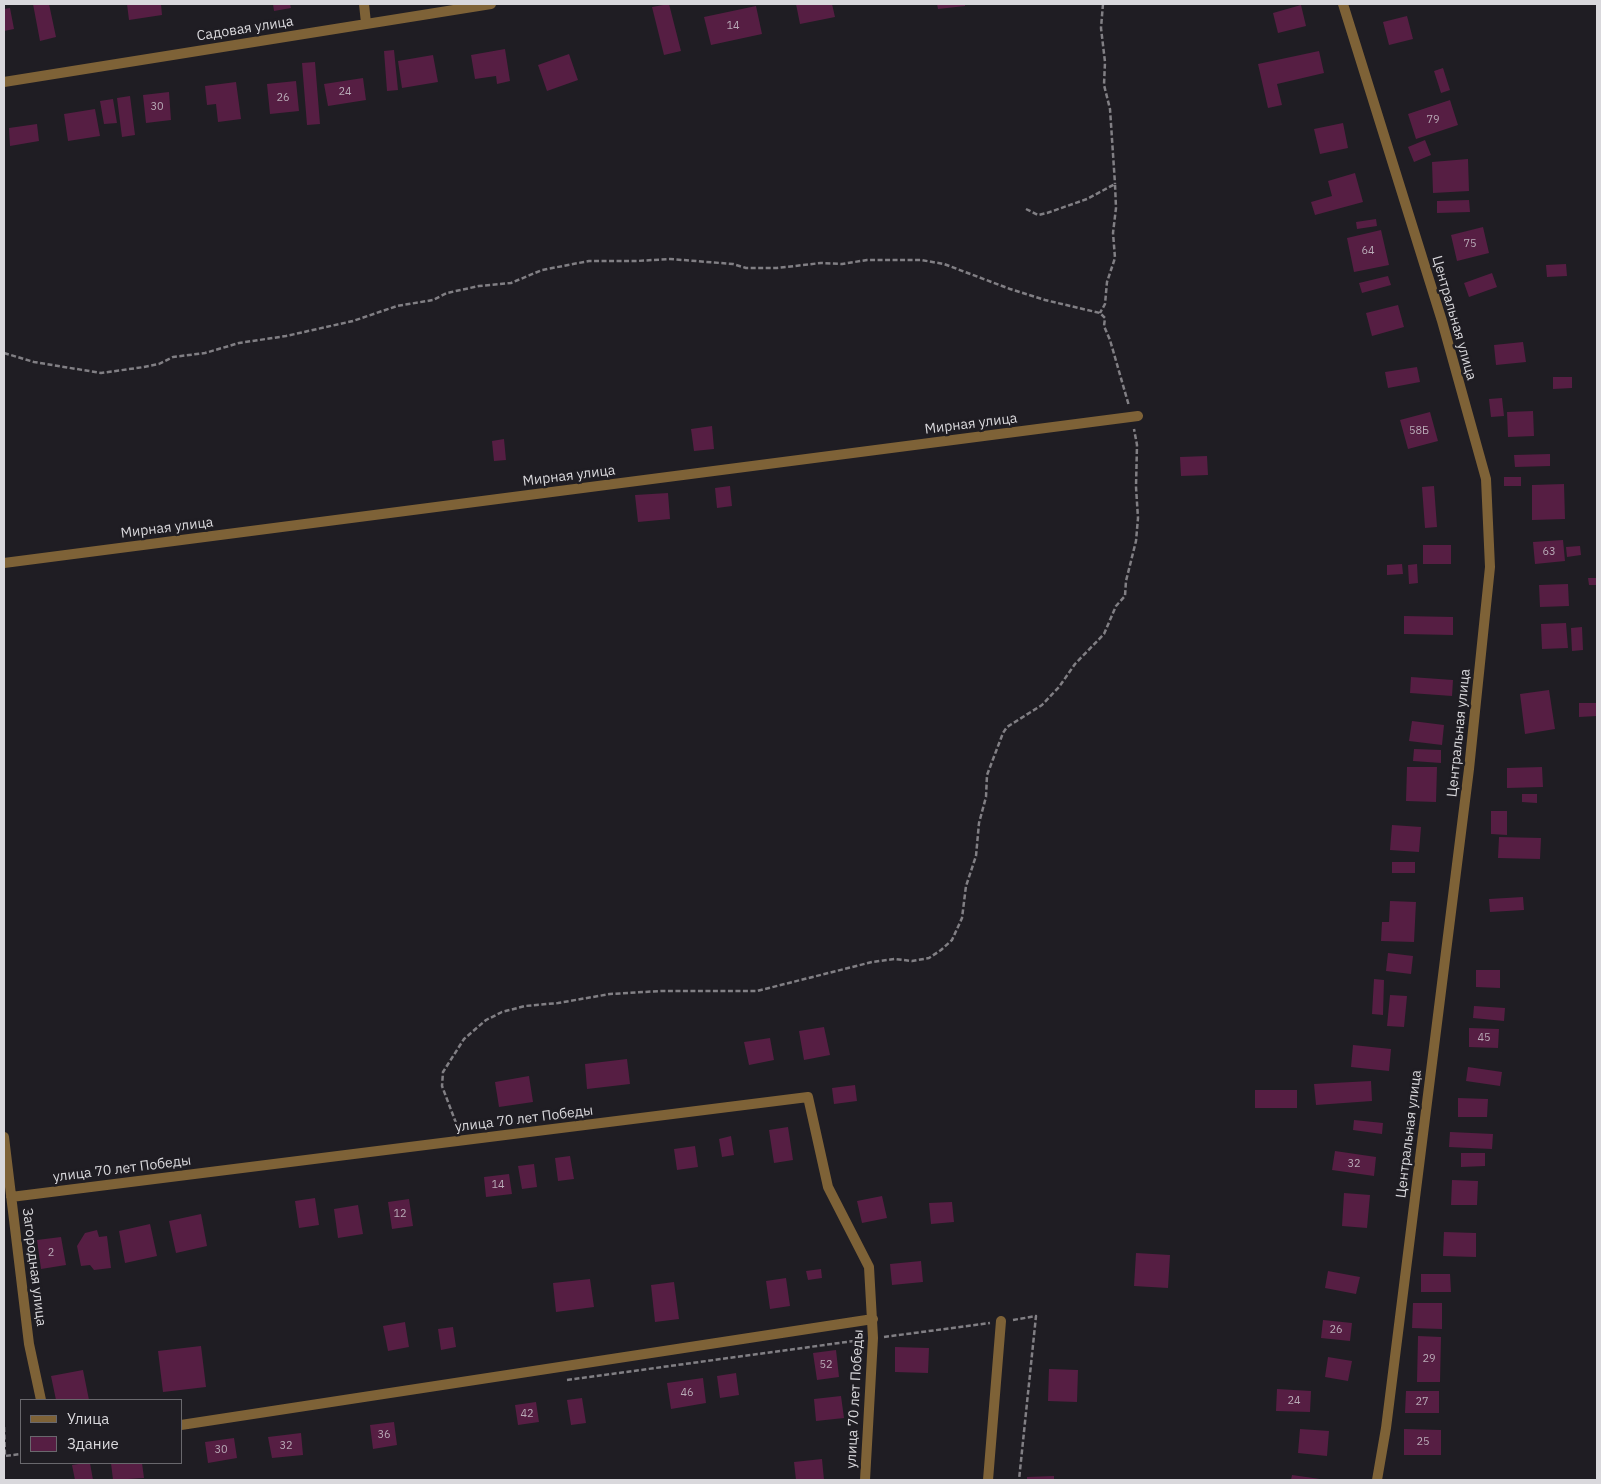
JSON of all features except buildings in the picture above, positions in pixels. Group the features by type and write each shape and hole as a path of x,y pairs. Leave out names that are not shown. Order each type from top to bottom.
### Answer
{"street":[{"path":"364,4 366,23"},
{"name":"Садовая улица","path":"4,82 491,4"},
{"name":"Центральная улица","path":"1343,4 1442,322 1486,479 1490,567 1470,769 1386,1428 1377,1480"},
{"name":"Мирная улица","path":"4,563 1134,416"},
{"name":"улица 70 лет Победы","path":"11,1197 808,1097 828,1187 869,1268 873,1338 865,1480"},
{"name":"Загородная улица","path":"4,1137 29,1344 41,1399"},
{"name":"улица 70 лет Победы","path":"182,1425 872,1320"},
{"path":"988,1480 1001,1321"}],"path":[{"path":"1100,313 1105,304 1107,282 1115,258 1113,233 1116,208 1111,116 1104,85 1105,62 1101,28 1103,4"},
{"path":"1026,209 1038,215 1047,213 1087,199 1115,184"},
{"path":"4,353 34,362 102,373 159,364 172,357 206,353 246,342 353,322 397,306 433,300 447,293 478,286 511,283 542,270 590,261 637,261 670,258 733,264 746,268 777,268 821,263 842,264 867,260 921,260 944,264 1045,300 1100,313 1105,318 1104,326 1134,416 1138,445 1136,541 1126,581 1125,596 1116,606 1104,634 1076,664 1059,687 1042,705 1007,727 1003,733 987,775 986,797 979,823 976,856 966,886 962,918 952,940 929,958 912,961 895,959 872,962 757,991 661,991 610,994 558,1003 525,1006 502,1012 486,1020 464,1039 443,1072 442,1086 456,1123 463,1126 479,1124"},
{"path":"567,1380 1036,1316 1019,1480"},
{"path":"4,1427 5,1456 20,1454"}]}
